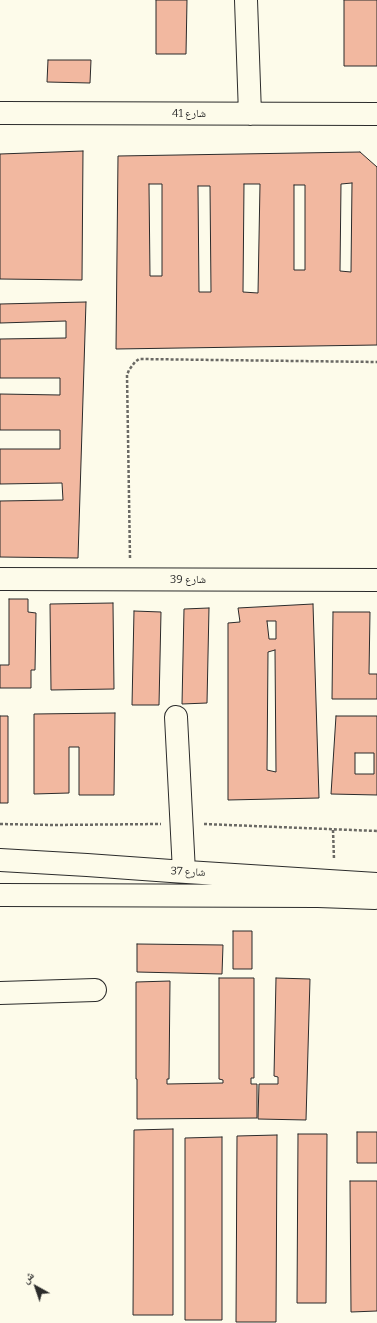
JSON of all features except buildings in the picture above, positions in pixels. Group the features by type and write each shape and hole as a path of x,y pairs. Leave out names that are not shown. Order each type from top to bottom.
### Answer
{"street":[{"path":"246,0 250,114"},
{"name":"شارع 41","path":"0,113 377,114"},
{"name":"شارع 39","path":"0,579 377,580"},
{"path":"176,717 184,872"},
{"name":"شارع 37","path":"0,860 88,864 184,872 377,884"},
{"name":"شارع 37","path":"0,895 310,896 377,898"},
{"path":"0,993 96,990"}],"path":[{"path":"131,580 127,375 135,362 139,359 377,362"}]}
